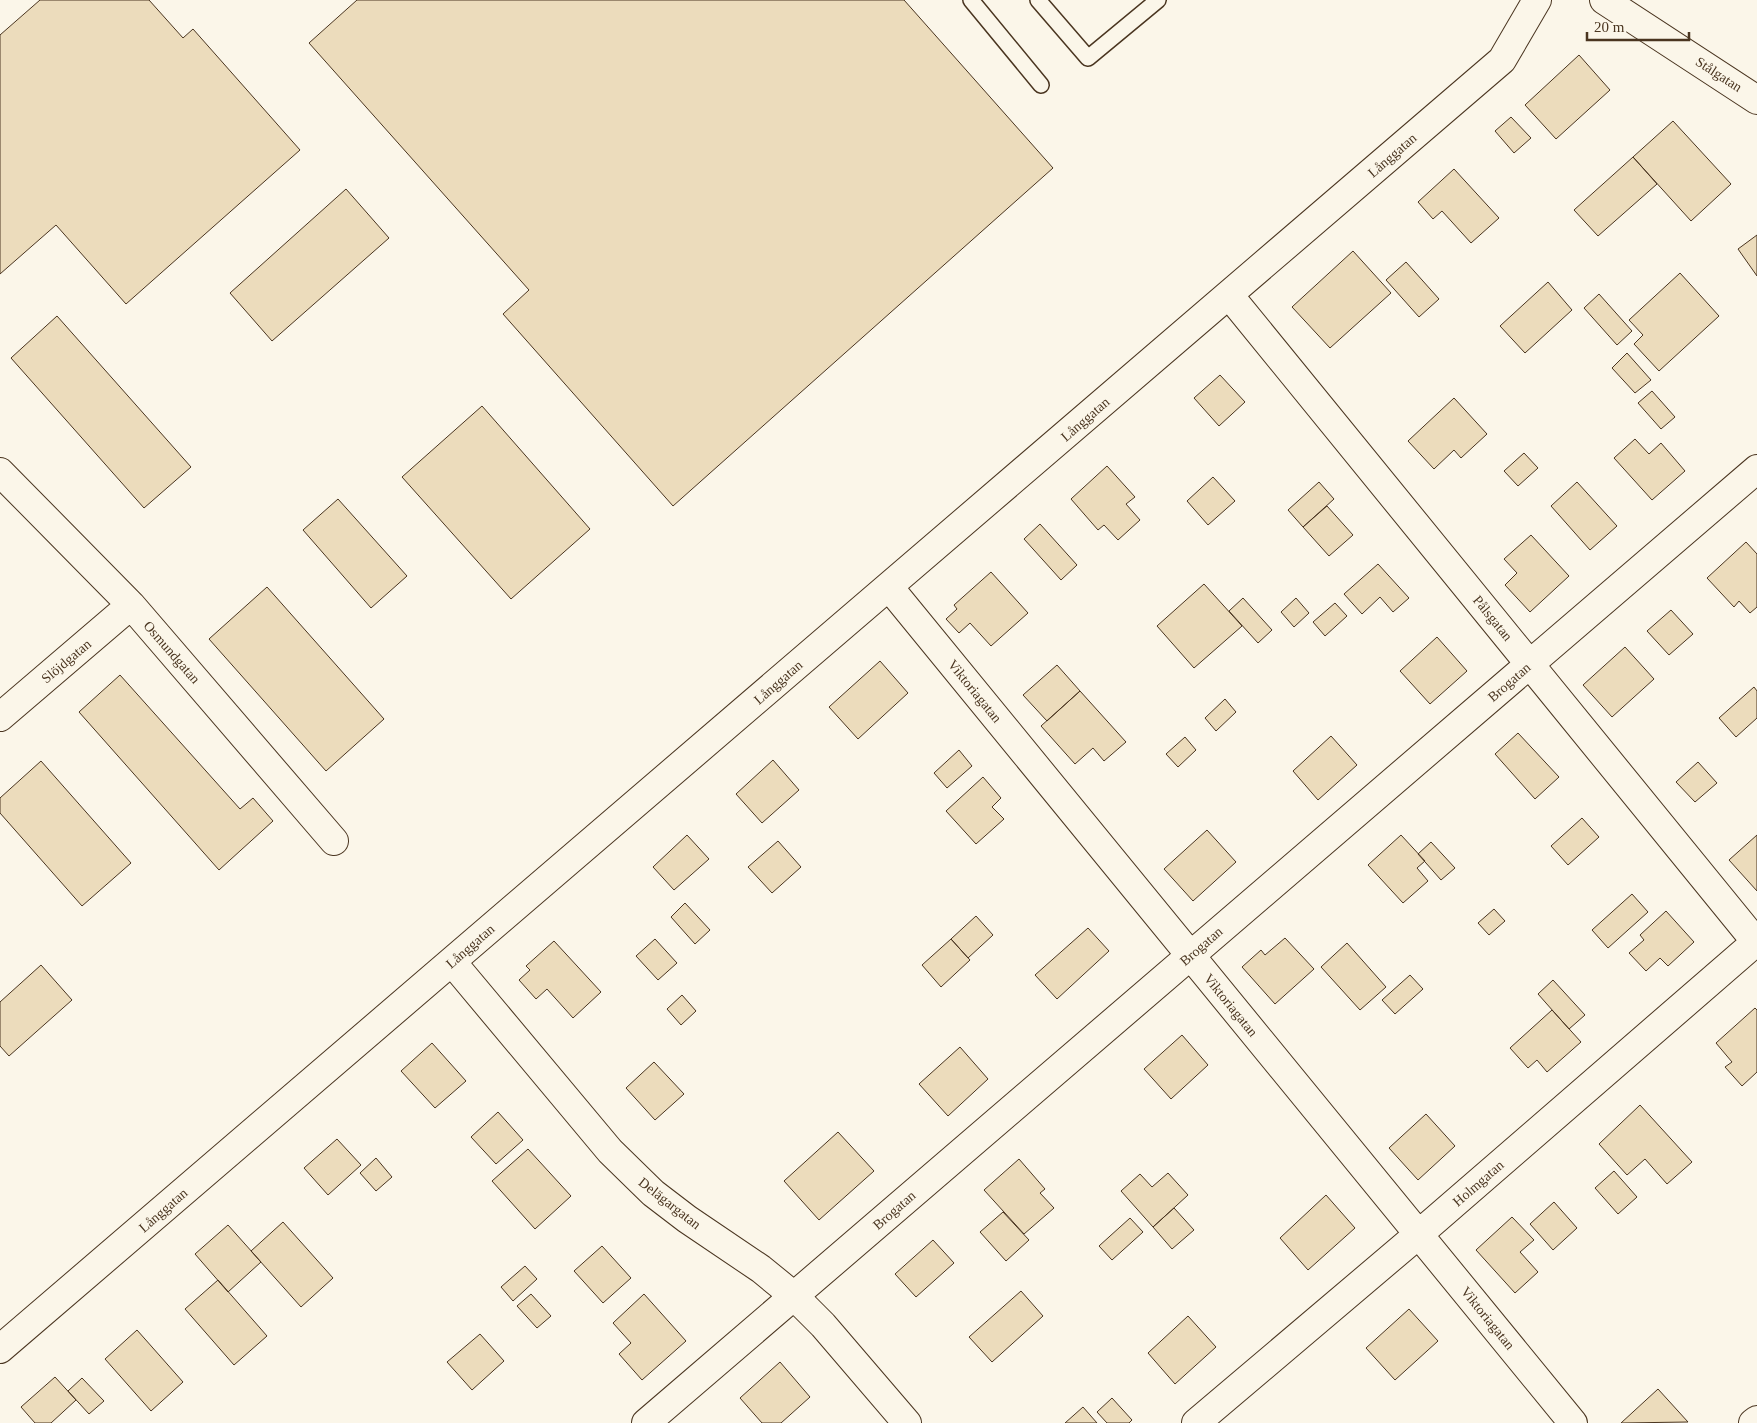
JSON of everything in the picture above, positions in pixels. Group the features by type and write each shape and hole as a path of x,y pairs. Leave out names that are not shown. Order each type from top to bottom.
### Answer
{"street":[{"name":"Långgatan","path":"0,1350 1502,60 1537,0"},
{"name":"Stålgatan","path":"1604,0 1757,100"},
{"name":"Pålsgatan","path":"1228,295 1756,942"},
{"name":"Brogatan","path":"646,1423 1757,469"},
{"name":"Osmundgatan","path":"0,472 131,605 334,841"},
{"name":"Viktoriagatan","path":"889,587 1573,1423"},
{"name":"Slöjdgatan","path":"0,717 131,605"},
{"name":"Holmgatan","path":"1196,1423 1419,1234 1756,942"},
{"name":"Delägargatan","path":"452,962 610,1151 652,1193 761,1269 794,1296 823,1325 907,1423"},
{"path":"1753,1423 1757,1420"}],"lane":[{"path":"971,0 1041,85"},
{"path":"1038,0 1088,58 1158,0"}],"building":[{"path":"40,0 149,0 183,38 193,29 300,150 126,304 56,225 0,274 0,35"},
{"path":"357,0 904,0 1053,168 673,506 503,314 529,290 309,43"},
{"path":"1579,55 1610,90 1556,139 1525,105"},
{"path":"1511,117 1531,138 1514,153 1495,131"},
{"path":"1673,121 1731,184 1691,221 1633,157"},
{"path":"1633,157 1657,184 1598,236 1574,210"},
{"path":"1454,169 1499,218 1471,243 1442,211 1433,219 1418,202"},
{"path":"346,189 389,238 272,341 230,293"},
{"path":"1757,235 1757,276 1738,249"},
{"path":"1353,251 1391,293 1330,348 1292,307"},
{"path":"1406,262 1439,299 1419,317 1386,280"},
{"path":"1680,273 1719,316 1659,371 1634,344 1643,335 1629,320"},
{"path":"1548,282 1572,310 1525,353 1500,326"},
{"path":"1599,294 1632,331 1617,345 1584,308"},
{"path":"57,316 191,467 144,508 11,358"},
{"path":"1627,353 1651,380 1635,393 1612,368"},
{"path":"1220,375 1245,402 1219,426 1194,398"},
{"path":"1652,391 1675,417 1661,429 1638,403"},
{"path":"1454,398 1487,434 1461,458 1454,450 1434,469 1408,441"},
{"path":"482,406 590,529 511,599 402,477"},
{"path":"1635,439 1649,454 1661,443 1685,471 1652,500 1614,458"},
{"path":"1524,453 1538,468 1518,486 1504,471"},
{"path":"1107,466 1135,497 1126,504 1140,520 1118,540 1104,525 1098,530 1071,499"},
{"path":"1213,477 1235,501 1208,525 1187,501"},
{"path":"1319,482 1334,499 1303,527 1288,510"},
{"path":"1577,482 1617,526 1590,550 1551,506"},
{"path":"338,499 407,576 371,608 303,530"},
{"path":"1327,506 1353,535 1329,556 1303,527"},
{"path":"1040,524 1077,565 1061,580 1024,539"},
{"path":"1531,535 1569,576 1530,612 1505,585 1517,573 1504,559"},
{"path":"1746,542 1757,554 1757,607 1750,613 1739,601 1734,607 1707,578"},
{"path":"1378,564 1409,598 1393,612 1380,597 1362,614 1344,594"},
{"path":"991,572 1028,613 991,646 970,623 959,633 946,619 957,609 954,605"},
{"path":"1204,584 1242,626 1194,668 1157,626"},
{"path":"267,587 384,719 326,771 209,639"},
{"path":"1243,598 1272,630 1258,643 1229,611"},
{"path":"1296,598 1309,613 1294,627 1281,612"},
{"path":"1335,603 1347,616 1325,636 1313,622"},
{"path":"1671,610 1693,634 1669,655 1647,631"},
{"path":"1437,637 1467,671 1430,704 1400,671"},
{"path":"1625,647 1654,679 1612,717 1583,685"},
{"path":"880,661 908,693 858,739 829,707"},
{"path":"1057,665 1080,691 1047,721 1023,695"},
{"path":"120,675 240,809 253,798 273,821 219,870 79,712"},
{"path":"1754,687 1757,691 1757,718 1736,737 1719,718"},
{"path":"1080,691 1126,742 1104,761 1093,748 1075,764 1041,726"},
{"path":"1225,699 1236,712 1216,731 1205,718"},
{"path":"1518,733 1559,777 1535,799 1495,754"},
{"path":"1331,736 1357,765 1318,800 1293,771"},
{"path":"1185,737 1196,750 1178,767 1166,754"},
{"path":"959,750 972,766 947,788 934,773"},
{"path":"773,760 799,790 762,823 736,794"},
{"path":"41,761 131,863 82,906 0,813 0,798"},
{"path":"1698,762 1717,783 1695,802 1676,782"},
{"path":"983,777 1001,798 992,807 1004,819 976,844 946,811"},
{"path":"1582,818 1599,837 1568,865 1551,846"},
{"path":"1207,830 1236,862 1193,901 1164,869"},
{"path":"687,835 709,859 674,890 653,867"},
{"path":"1401,835 1425,861 1417,868 1428,881 1403,903 1368,865"},
{"path":"1757,835 1757,891 1729,860"},
{"path":"778,841 801,867 772,893 748,867"},
{"path":"1431,842 1455,868 1441,880 1418,854"},
{"path":"1632,894 1648,912 1608,948 1592,930"},
{"path":"685,903 710,930 695,944 671,917"},
{"path":"1494,909 1505,921 1489,935 1478,923"},
{"path":"1666,911 1694,942 1668,966 1660,958 1646,971 1629,953 1644,940 1640,935"},
{"path":"976,916 993,935 968,958 951,939"},
{"path":"1088,928 1109,951 1057,999 1035,975"},
{"path":"1285,938 1314,969 1275,1004 1242,967 1261,950 1265,955"},
{"path":"655,939 677,963 658,980 636,956"},
{"path":"951,939 970,960 941,987 922,965"},
{"path":"554,941 601,992 573,1018 547,989 536,999 519,980 530,970 526,966"},
{"path":"1347,943 1386,987 1360,1010 1321,967"},
{"path":"41,965 72,1000 9,1056 0,1046 0,1002"},
{"path":"1410,975 1423,989 1395,1014 1382,1000"},
{"path":"1553,980 1585,1015 1569,1029 1538,994"},
{"path":"682,995 696,1011 681,1025 667,1009"},
{"path":"1755,1008 1757,1010 1757,1072 1742,1086 1725,1067 1732,1062 1716,1043"},
{"path":"1552,1010 1581,1042 1547,1072 1537,1060 1528,1068 1510,1048"},
{"path":"1182,1035 1208,1065 1171,1099 1144,1069"},
{"path":"432,1043 466,1081 435,1108 401,1071"},
{"path":"960,1047 988,1079 948,1116 919,1084"},
{"path":"654,1062 684,1094 655,1120 626,1088"},
{"path":"1640,1105 1692,1162 1667,1184 1645,1159 1627,1175 1599,1144"},
{"path":"498,1112 523,1140 496,1164 471,1137"},
{"path":"1426,1114 1455,1146 1418,1180 1389,1148"},
{"path":"838,1132 874,1171 819,1220 784,1181"},
{"path":"337,1139 361,1165 328,1195 304,1168"},
{"path":"528,1149 571,1196 535,1229 492,1181"},
{"path":"376,1158 392,1177 376,1191 360,1173"},
{"path":"1019,1159 1045,1189 1040,1193 1054,1208 1024,1234 984,1190"},
{"path":"1614,1171 1637,1197 1618,1214 1595,1188"},
{"path":"1168,1173 1188,1195 1153,1227 1121,1191 1140,1174 1152,1187"},
{"path":"1326,1195 1355,1228 1308,1270 1280,1238"},
{"path":"1554,1202 1577,1228 1553,1250 1530,1224"},
{"path":"1174,1208 1194,1230 1172,1249 1153,1227"},
{"path":"1003,1212 1029,1240 1006,1261 980,1232"},
{"path":"1512,1217 1534,1240 1520,1252 1538,1272 1515,1293 1476,1250"},
{"path":"1130,1218 1143,1232 1112,1260 1099,1246"},
{"path":"283,1222 333,1278 301,1307 251,1251"},
{"path":"228,1225 261,1262 228,1292 195,1254"},
{"path":"933,1240 954,1263 916,1297 895,1274"},
{"path":"602,1246 631,1278 603,1303 574,1271"},
{"path":"525,1266 537,1279 513,1301 501,1287"},
{"path":"218,1280 267,1336 234,1365 185,1309"},
{"path":"1021,1291 1043,1316 992,1362 969,1337"},
{"path":"531,1294 551,1316 537,1328 517,1306"},
{"path":"644,1294 686,1341 642,1380 619,1354 631,1343 613,1323"},
{"path":"1409,1309 1438,1341 1395,1380 1366,1348"},
{"path":"1188,1316 1216,1347 1175,1384 1148,1353"},
{"path":"137,1330 183,1382 151,1411 105,1359"},
{"path":"480,1334 504,1361 472,1390 447,1362"},
{"path":"780,1362 810,1397 781,1423 762,1423 740,1398"},
{"path":"55,1377 76,1400 51,1423 35,1423 21,1407"},
{"path":"82,1378 104,1401 89,1414 68,1391"},
{"path":"1658,1389 1688,1422 1621,1423"},
{"path":"1112,1398 1132,1420 1129,1423 1107,1423 1097,1412"},
{"path":"1083,1407 1097,1423 1065,1423"}]}
